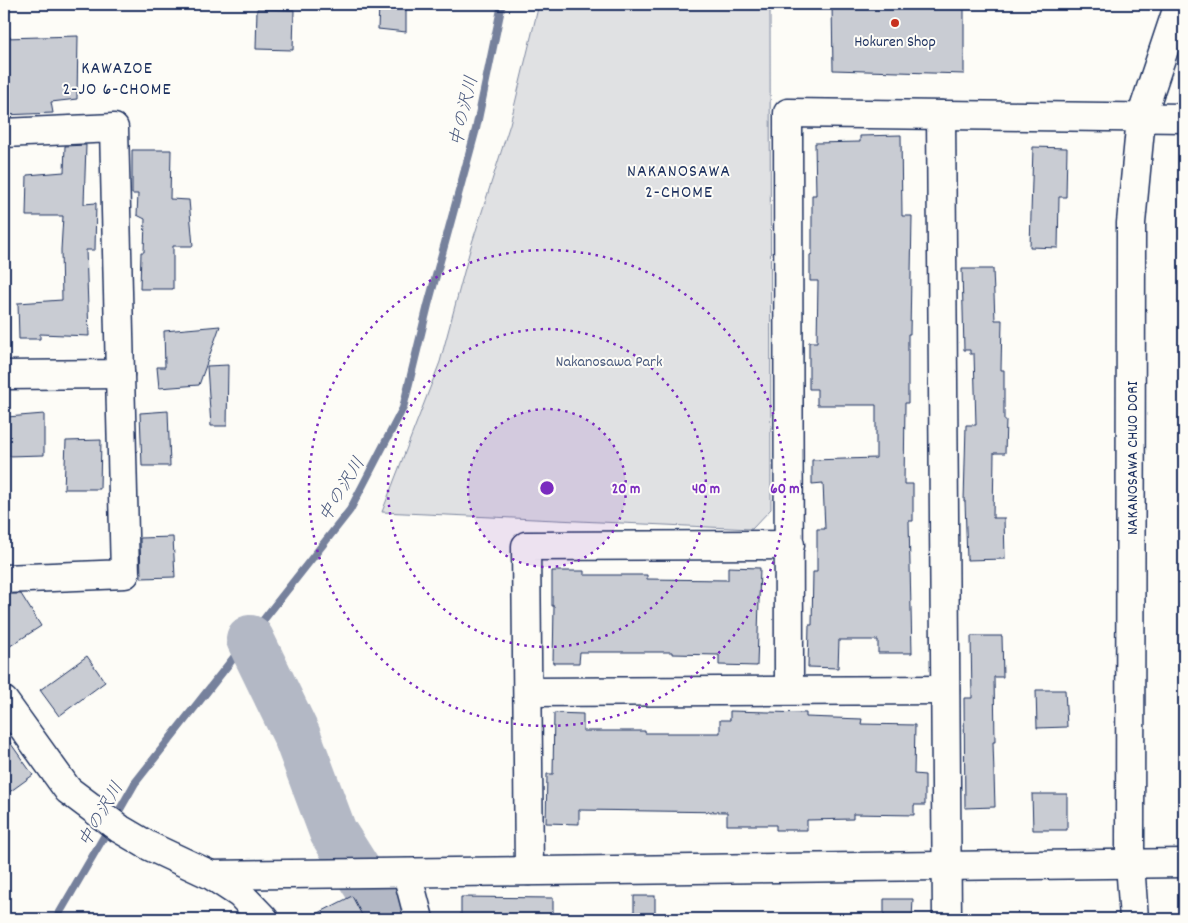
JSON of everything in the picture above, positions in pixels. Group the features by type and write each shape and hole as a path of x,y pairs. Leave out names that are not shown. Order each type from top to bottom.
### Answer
{"street":[{"name":"NAKANOSAWA CHUO DORI","path":"1134,919 1130,863 1131,223 1141,118 1179,4"},
{"path":"789,690 788,113 1184,118"},
{"path":"941,115 946,919"},
{"path":"4,133 114,128 125,574 4,579"},
{"path":"4,375 120,374"},
{"path":"529,871 526,546 790,545"},
{"path":"528,692 946,690"},
{"path":"4,702 68,790 120,829 149,846 211,875 240,894 264,919"},
{"path":"211,875 346,875 1184,862"},
{"path":"397,873 419,919"}],"green space":[{"name":"Nakanosawa Park","path":"539,4 770,4 771,509 752,529 382,512 440,362 471,246 510,124"}],"building":[{"path":"379,4 406,4 406,32 378,29"},
{"path":"832,4 964,4 964,74 833,70"},
{"path":"257,9 294,10 293,50 256,49"},
{"path":"78,36 77,99 51,102 53,113 4,115 4,38"},
{"path":"901,135 902,216 912,216 908,403 905,403 904,484 913,484 913,521 909,521 912,653 878,653 878,640 839,640 838,668 808,667 809,625 812,625 813,572 817,572 817,529 825,529 823,483 812,484 812,460 876,458 876,405 817,405 817,389 809,389 809,342 817,342 818,281 810,281 812,195 816,195 815,143 860,142 860,136"},
{"path":"86,145 84,204 96,203 95,250 86,250 89,336 40,334 40,339 19,339 18,303 62,300 61,250 63,216 26,216 27,175 64,172 65,146"},
{"path":"1033,147 1067,148 1066,197 1059,197 1058,248 1030,247"},
{"path":"132,150 171,150 170,199 189,200 193,246 173,246 173,289 140,289 141,252 144,252 145,219 137,215 138,194 132,194"},
{"path":"962,269 993,269 995,320 1002,320 1001,370 1004,370 1005,453 994,453 993,518 1004,518 1005,559 967,560 964,501 966,425 976,425 974,354 970,354 970,350 964,350"},
{"path":"220,326 199,385 159,388 157,367 165,367 164,331"},
{"path":"228,365 227,426 211,426 207,366"},
{"path":"168,411 170,466 142,466 140,413"},
{"path":"44,414 44,455 8,456 7,417"},
{"path":"101,440 100,489 64,489 66,441"},
{"path":"173,537 175,577 141,578 140,538"},
{"path":"728,567 760,568 757,666 719,665 719,655 672,654 672,652 580,652 579,663 553,663 554,606 552,606 552,571 584,571 584,575 647,575 647,579 728,580"},
{"path":"4,594 21,594 41,626 4,650"},
{"path":"971,636 1002,636 1003,677 994,677 995,807 965,808 964,698 972,698"},
{"path":"87,656 105,682 59,716 40,690"},
{"path":"1036,690 1065,690 1067,727 1037,728"},
{"path":"730,711 806,713 806,717 862,719 861,724 915,725 914,774 925,775 925,805 914,805 914,815 853,814 853,819 807,820 807,830 776,830 776,825 727,825 727,812 579,810 579,824 546,823 547,774 553,774 554,713 583,714 583,731 720,733 720,720 730,720"},
{"path":"4,734 33,775 4,796"},
{"path":"1032,794 1067,794 1067,830 1033,830"},
{"path":"352,896 364,919 307,919"},
{"path":"634,896 655,896 655,919 634,919"},
{"path":"461,897 553,898 553,919 461,919"},
{"path":"884,899 913,899 912,919 884,919"}],"waterway":[{"name":"中の沢川","path":"115,818 135,783 350,510 403,408 428,305 476,129 502,4"},
{"path":"250,639 297,736 333,832 388,919"},
{"name":"中の沢川","path":"56,919 109,828"}],"place":[{"name":"Hokuren Shop","path":"895,23"}],"district":[{"name":"KAWAZOE 2-JO 6-CHOME","path":"117,77"},
{"name":"NAKANOSAWA 2-CHOME","path":"679,180"}]}
